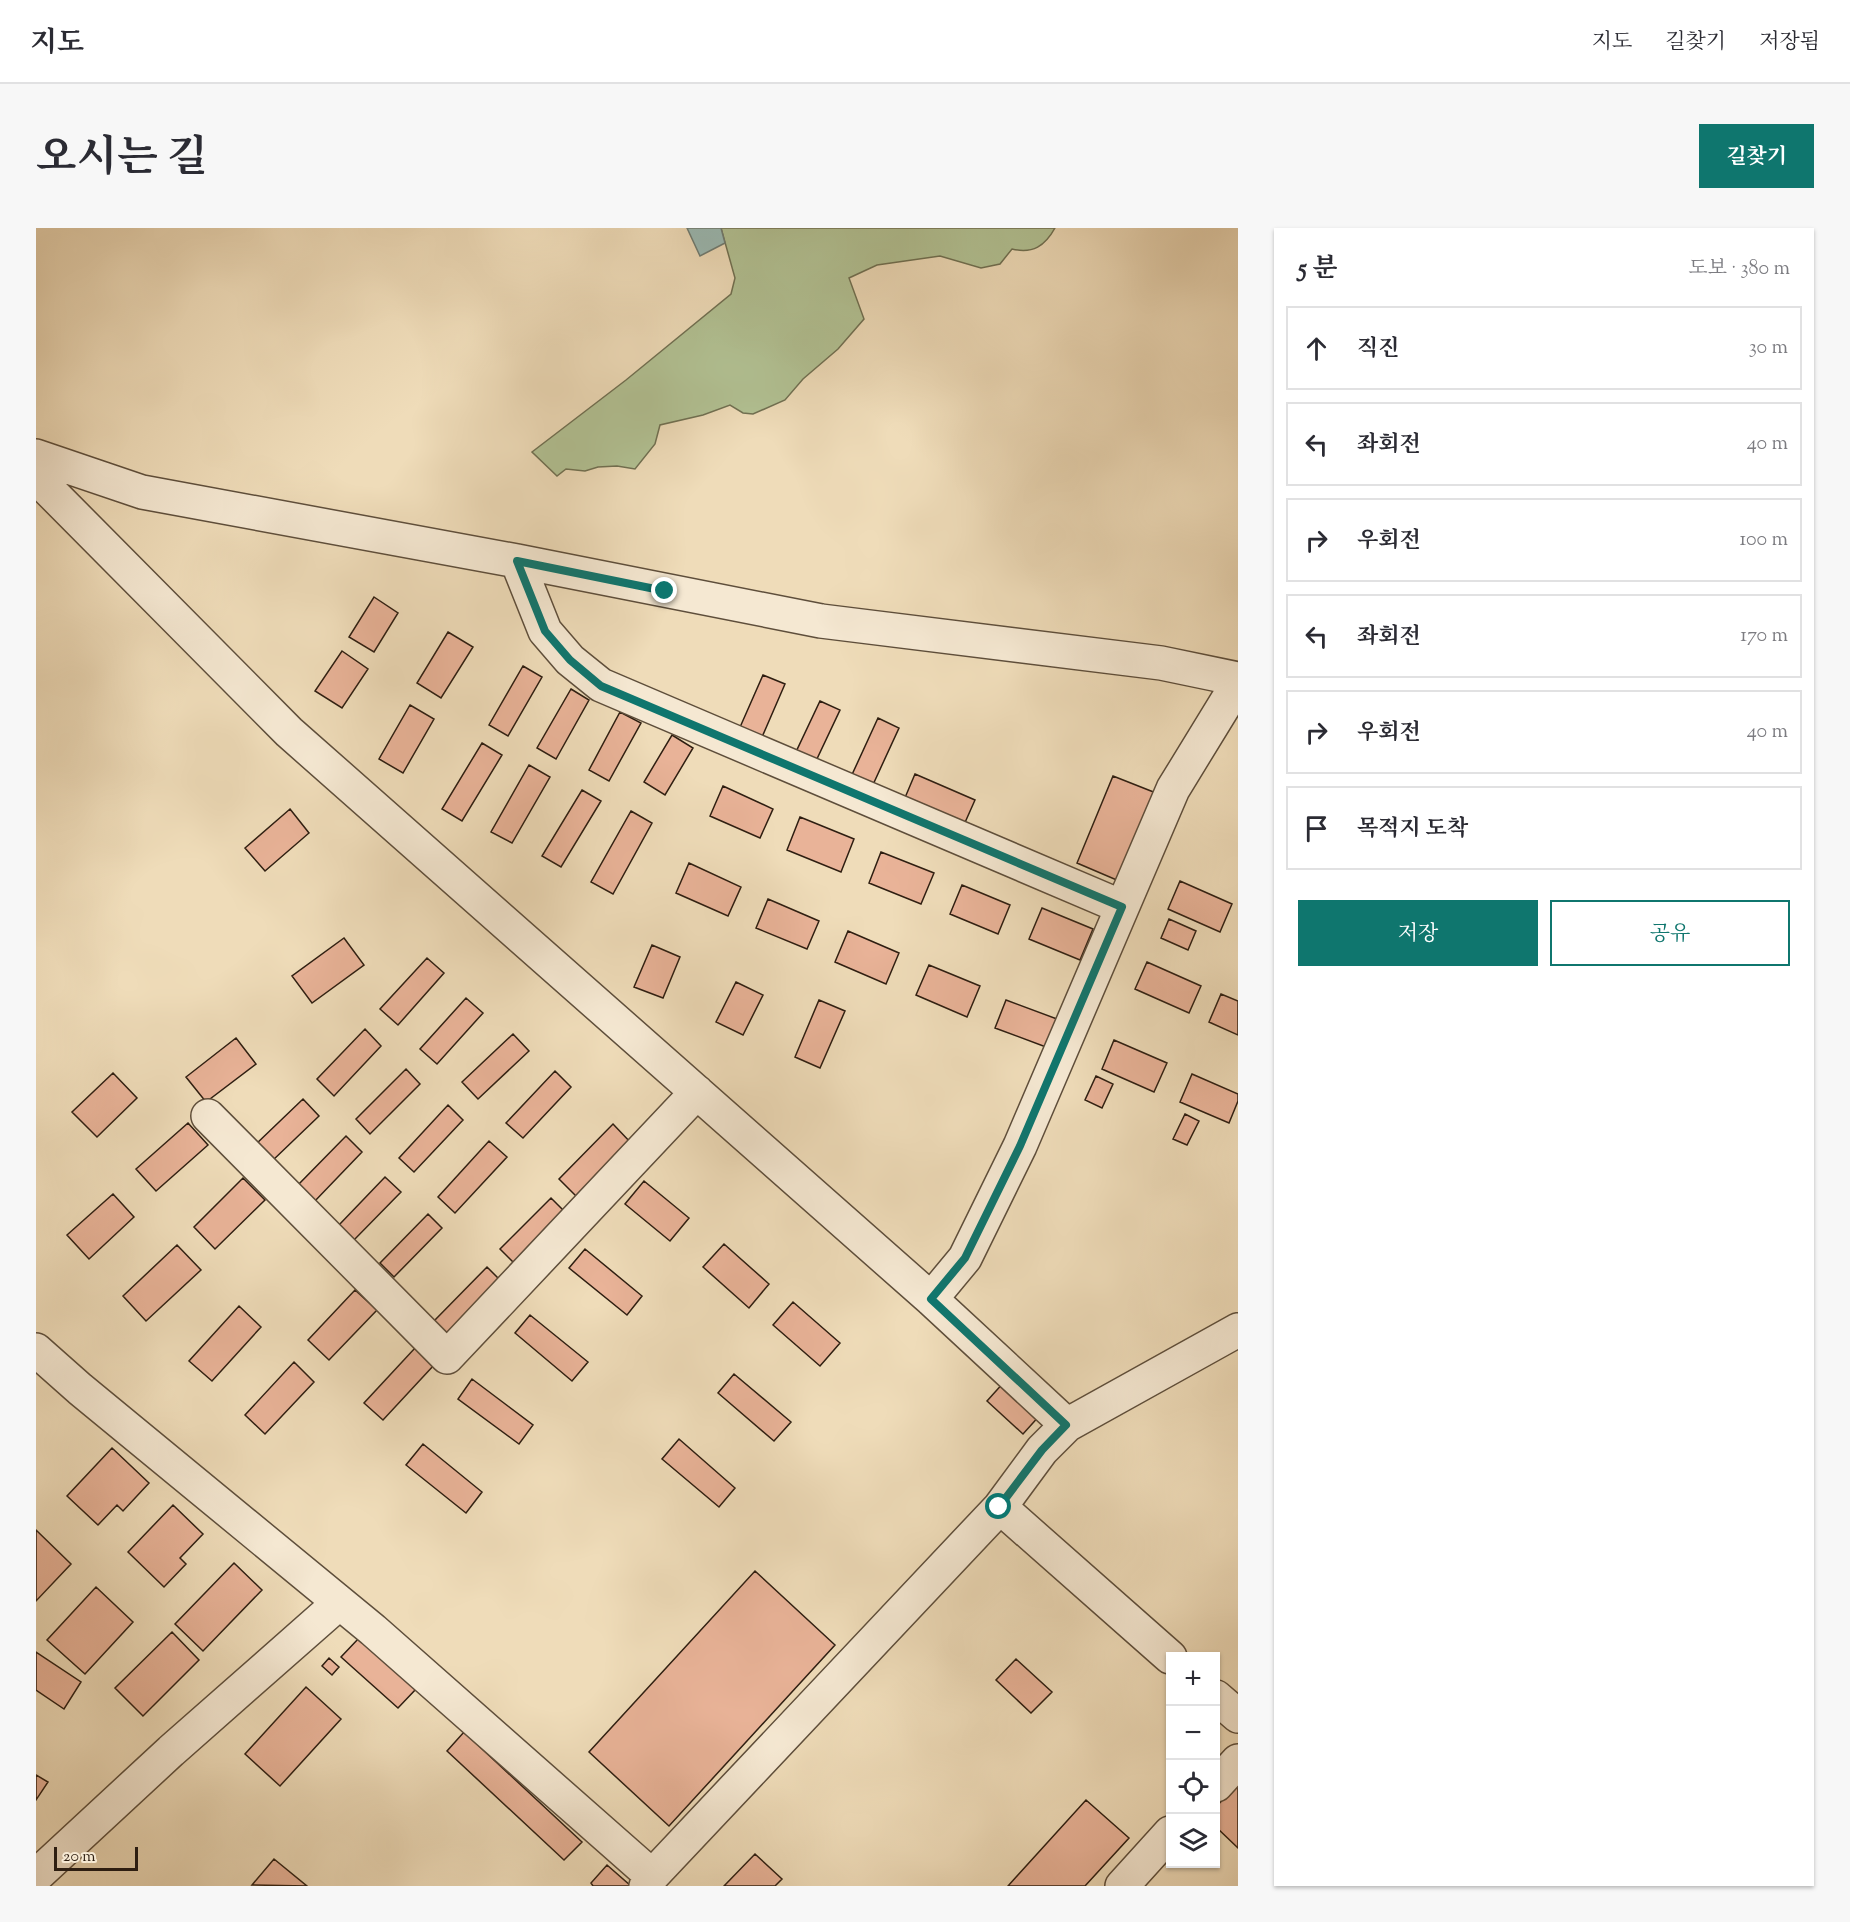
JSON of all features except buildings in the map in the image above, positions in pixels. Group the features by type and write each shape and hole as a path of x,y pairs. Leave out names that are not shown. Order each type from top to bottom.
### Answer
{"street":[{"path":"36,456 142,492 517,561 821,621 1161,663 1238,681 1173,789 1015,1156 965,1258 931,1299"},
{"path":"36,477 289,732 931,1299 1066,1425"},
{"path":"517,561 545,631 570,660 601,686 1122,907"},
{"path":"208,1116 447,1357 697,1092"},
{"path":"36,1350 80,1389 373,1630 649,1881 999,1507 1042,1450 1066,1425 1238,1330"},
{"path":"999,1507 1166,1653"},
{"path":"36,1876 171,1751 339,1603"},
{"path":"1220,1701 1238,1716"},
{"path":"1220,1780 1238,1761"},
{"path":"1122,1886 1166,1837"}],"green space":[{"path":"721,228 1055,228 1043,244 1026,250 1012,249 1000,264 981,268 940,256 877,265 849,278 864,319 838,349 803,379 785,400 753,414 743,413 730,405 703,415 660,425 655,444 635,469 617,466 598,467 585,471 566,469 557,476 532,452 626,380 731,294 735,278"}],"water":[{"path":"687,228 721,228 725,243 700,256"}],"route":[{"path":"665,591 517,561 545,631 570,660 601,686 1122,907 1020,1146 965,1258 931,1299 1066,1425 1042,1450 999,1507"}]}
